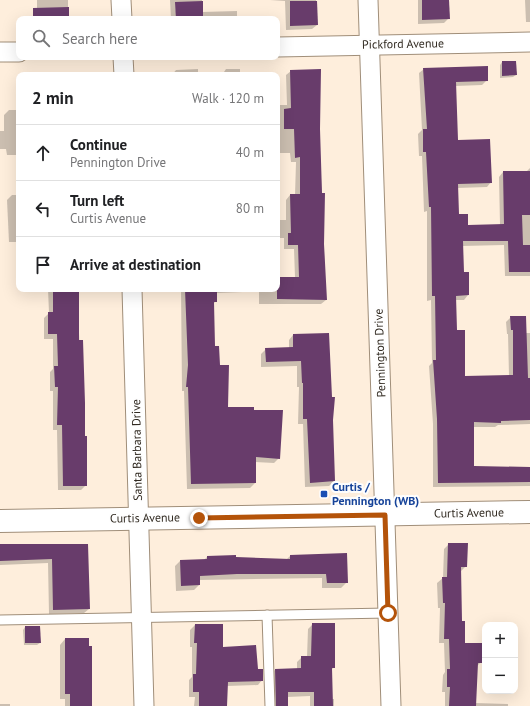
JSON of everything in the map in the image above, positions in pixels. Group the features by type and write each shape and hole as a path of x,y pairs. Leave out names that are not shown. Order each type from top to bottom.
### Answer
{"street":[{"path":"121,0 122,16"},
{"name":"Pennington Drive","path":"368,0 391,706"},
{"name":"Pickford Avenue","path":"280,47 530,42"},
{"path":"0,52 16,52"},
{"path":"123,60 124,72"},
{"name":"Santa Barbara Drive","path":"132,292 144,706"},
{"name":"Curtis Avenue","path":"0,521 530,512"}],"lane":[{"path":"0,620 388,613"},
{"path":"267,615 270,706"}],"building":[{"path":"422,0 449,0 450,19 422,20"},
{"path":"203,1 203,16 176,16 175,2"},
{"path":"290,1 317,1 318,25 290,26"},
{"path":"69,7 69,16 33,16 33,8"},
{"path":"502,61 516,61 517,75 502,76"},
{"path":"488,66 488,81 456,82 458,140 490,139 492,183 458,184 459,214 468,214 468,225 504,224 503,171 530,171 530,215 522,215 523,245 530,245 530,272 509,272 508,241 463,241 464,272 469,272 469,295 456,296 457,330 465,330 465,376 513,375 513,330 511,330 510,316 526,316 528,378 530,378 530,420 501,421 501,423 474,422 474,466 530,467 530,482 438,483 437,419 433,360 436,360 435,296 432,296 431,207 429,207 426,152 423,152 423,129 427,129 423,68"},
{"path":"321,69 320,129 322,193 325,193 324,244 327,300 277,299 277,292 280,292 280,277 299,277 298,245 288,245 288,233 291,233 290,194 300,194 300,157 295,158 294,129 284,129 284,109 291,108 290,70"},
{"path":"53,292 79,292 79,340 83,340 85,436 87,436 87,486 63,486 62,425 57,425 58,387 55,387 54,366 58,366 57,334 48,334 48,312 53,312"},
{"path":"185,292 217,292 217,302 214,302 215,346 219,346 220,365 229,365 228,407 254,407 254,410 283,410 280,459 256,457 256,483 191,484 188,387 186,387 188,365"},
{"path":"329,333 332,397 335,397 333,420 335,481 310,483 307,419 303,419 303,383 301,361 266,362 265,348 293,347 293,334"},
{"path":"448,543 468,543 467,567 461,567 462,621 465,621 465,643 482,643 482,663 478,663 476,706 449,706 450,687 447,687 447,669 450,669 449,639 444,639 445,603 443,603 442,577 447,577"},
{"path":"0,544 88,544 90,609 53,610 52,559 0,561"},
{"path":"347,553 348,583 327,583 326,574 237,574 200,576 200,585 181,586 180,560 207,559 207,556 236,555 236,557 290,559 290,555"},
{"path":"312,623 335,623 335,668 332,668 333,706 314,706 314,692 288,692 288,706 276,706 275,669 301,668 301,656 311,656"},
{"path":"195,624 223,624 223,647 256,645 258,669 263,669 263,681 228,682 227,706 199,706 199,692 193,692 193,674 196,674 197,643 194,643"},
{"path":"25,626 40,626 41,643 25,643"},
{"path":"65,638 89,638 89,646 92,646 92,706 70,706 70,694 65,694"}],"place":[{"name":"Curtis / Pennington (WB)","path":"324,494"}],"route":[{"path":"199,518 385,515 388,613"}]}
